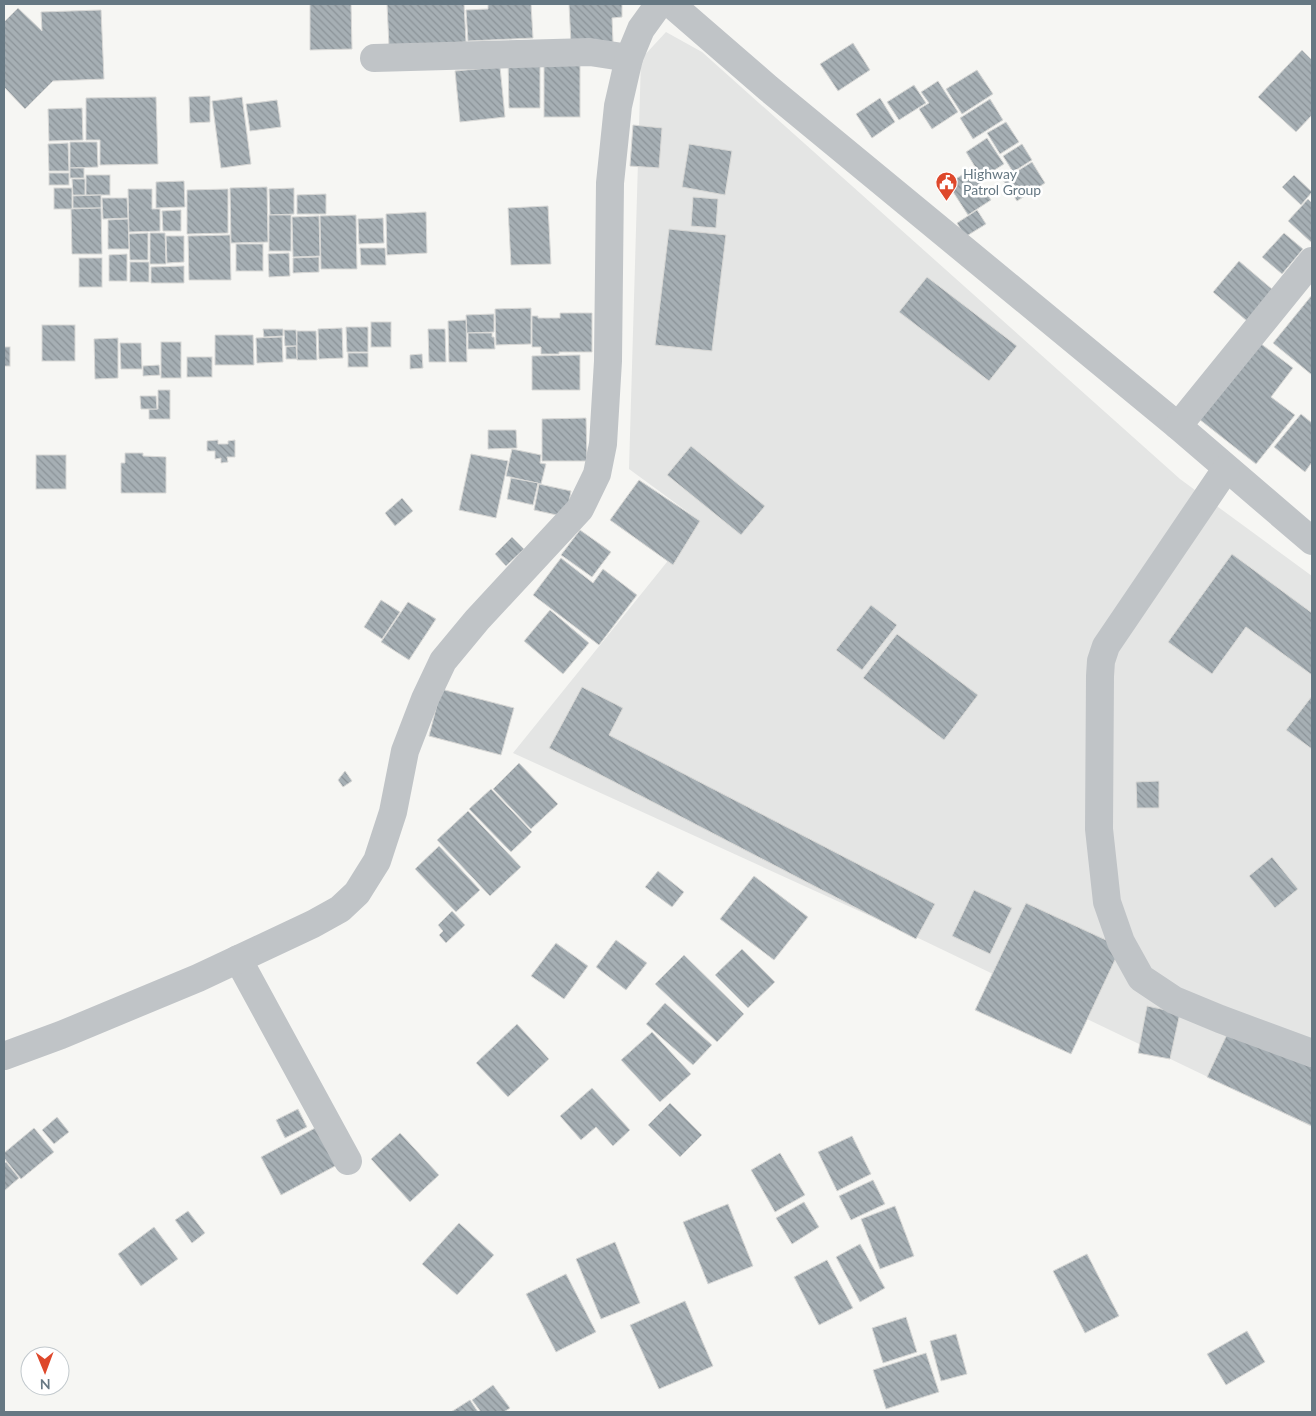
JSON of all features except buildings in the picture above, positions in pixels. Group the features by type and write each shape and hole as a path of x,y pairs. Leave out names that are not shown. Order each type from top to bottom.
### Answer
{"street":[{"path":"4,1056 61,1035 198,978 313,924 340,909 357,893 376,861 394,812 405,751 425,699 443,661 476,620 580,509 597,474 603,444 607,370 610,184 618,106 629,58 641,29 659,4"},
{"path":"671,4 775,94 1178,426 1312,541"},
{"path":"374,58 590,52 629,58"},
{"path":"1178,426 1312,261"},
{"path":"1226,469 1106,646 1101,661 1099,830 1107,902 1121,942 1141,978 1174,1000 1312,1053"},
{"path":"238,959 348,1161"}],"shaded area":[{"path":"666,32 702,52 1180,479 1312,576 1312,1127 914,936 513,753 700,521 629,469 641,59"}],"place":[{"name":"Highway Patrol Group","path":"947,201"}]}
